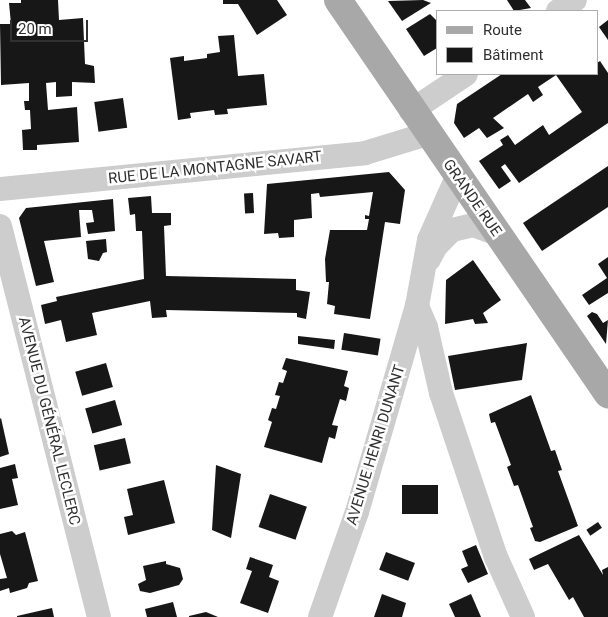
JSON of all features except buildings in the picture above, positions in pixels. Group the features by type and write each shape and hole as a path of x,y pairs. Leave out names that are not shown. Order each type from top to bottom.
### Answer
{"main road":[{"name":"GRANDE RUE","path":"338,0 457,177 604,379"}],"street":[{"path":"560,10 575,0"},
{"path":"412,111 465,75"},
{"name":"RUE DE LA MONTAGNE SAVART","path":"0,188 365,153 427,134"},
{"name":"AVENUE HENRI DUNANT","path":"320,617 357,512 417,306 422,271 435,223 457,177"},
{"name":"AVENUE HENRI DUNANT","path":"422,271 436,246 452,230 473,225 498,234"},
{"name":"AVENUE DU GÉNÉRAL LECLERC","path":"0,226 99,617"},
{"path":"417,306 426,327 441,393 493,548 523,617"}]}
